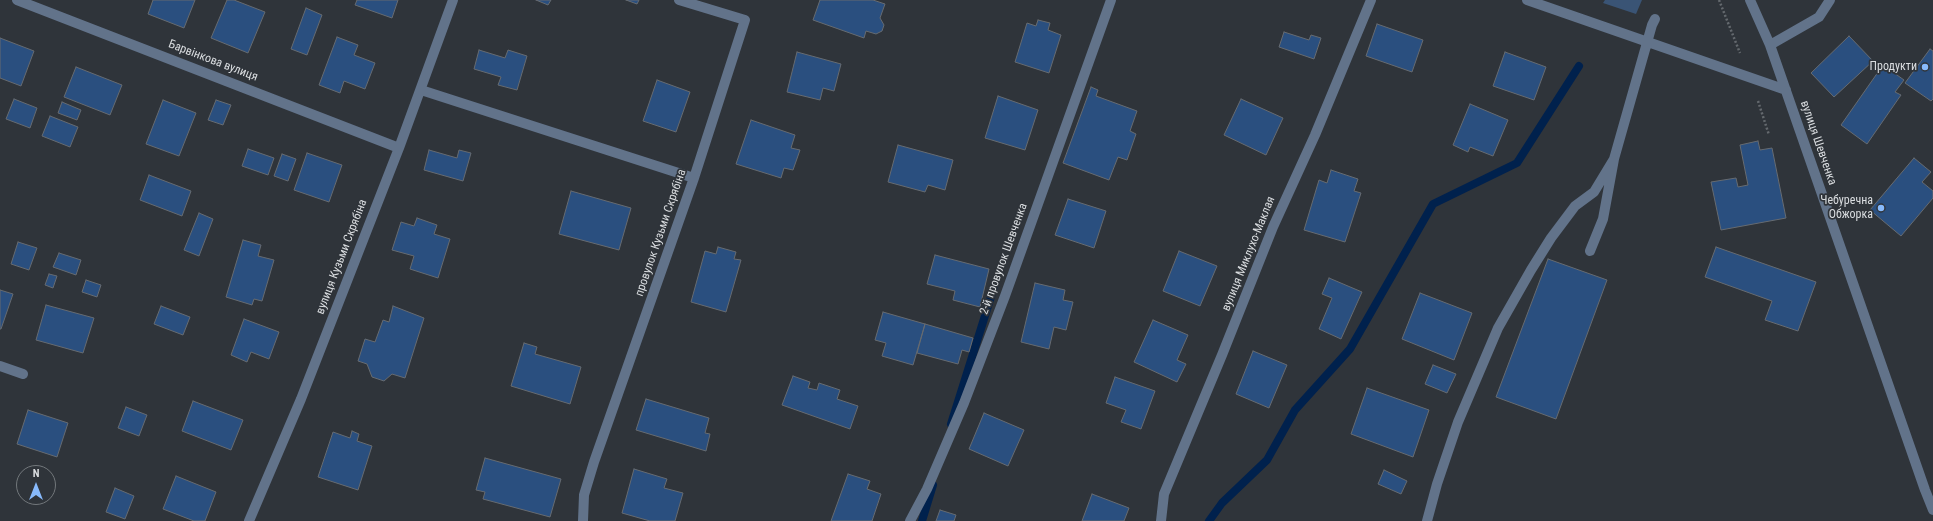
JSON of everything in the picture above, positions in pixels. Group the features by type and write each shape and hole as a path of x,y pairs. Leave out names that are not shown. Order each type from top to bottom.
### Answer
{"street":[{"name":"Барвінкова вулиця","path":"17,0 399,148"},
{"name":"вулиця Кузьми Скрябіна","path":"249,521 301,399 399,148 454,0"},
{"name":"провулок Кузьми Скрябіна","path":"583,521 584,495 594,462 694,178 745,20 679,0"},
{"name":"2-й провулок Шевченка","path":"910,521 927,490 1005,296 1111,0"},
{"name":"вулиця Миклухо-Маклая","path":"1161,521 1164,494 1273,227 1315,134 1370,0"},
{"name":"вулиця Шевченка","path":"1527,0 1786,90 1933,510"},
{"path":"1750,0 1770,45 1786,90"},
{"path":"1770,45 1819,17 1830,0"},
{"path":"1590,251 1602,219 1614,159 1652,24 1655,19"},
{"path":"420,90 694,178"},
{"path":"1427,521 1445,458 1472,386 1498,328 1531,270 1552,238 1575,206 1594,192 1614,159"},
{"path":"0,366 23,374"}],"shaded area":[{"path":"1605,0 1642,0 1636,14 1603,3"}],"building":[{"path":"153,0 195,0 184,28 148,14"},
{"path":"227,0 234,0 265,12 248,53 211,38"},
{"path":"357,0 398,0 392,18 355,5"},
{"path":"536,0 551,0 548,5"},
{"path":"626,0 639,0 637,4"},
{"path":"820,0 873,0 885,4 880,18 884,25 882,31 876,34 866,31 864,38 813,20"},
{"path":"306,8 322,15 307,55 291,49"},
{"path":"1038,20 1050,23 1048,30 1061,35 1049,73 1015,62 1027,23 1036,26"},
{"path":"1377,24 1423,40 1412,72 1366,56"},
{"path":"1284,32 1309,40 1311,35 1321,38 1314,59 1279,47"},
{"path":"1849,36 1873,61 1834,97 1811,73"},
{"path":"337,37 358,45 354,55 375,63 365,89 344,81 340,93 319,85"},
{"path":"0,38 34,51 21,86 0,78"},
{"name":"Продукти","path":"1930,49 1933,51 1933,99 1931,101 1905,83"},
{"path":"479,50 505,58 508,50 527,56 517,90 498,85 501,77 474,69"},
{"path":"797,52 841,64 834,91 823,88 820,100 787,92"},
{"path":"1505,52 1546,67 1534,100 1493,86"},
{"path":"1883,65 1904,80 1895,92 1901,95 1867,144 1841,125"},
{"path":"76,67 122,85 110,115 64,97"},
{"path":"657,80 690,92 676,132 643,121"},
{"path":"1091,87 1098,90 1096,96 1137,111 1130,131 1136,134 1127,160 1118,157 1109,180 1063,163"},
{"path":"998,96 1038,110 1025,150 985,138"},
{"path":"14,99 37,108 30,128 6,119"},
{"path":"1241,99 1283,118 1266,155 1224,135"},
{"path":"163,100 196,113 179,156 146,144"},
{"path":"216,100 231,105 223,125 208,120"},
{"path":"62,102 81,110 77,120 58,113"},
{"path":"1470,104 1508,120 1493,156 1470,147 1468,152 1453,145"},
{"path":"50,116 78,127 70,147 42,136"},
{"path":"751,120 795,135 791,148 800,150 793,170 784,168 781,178 736,164"},
{"path":"1758,141 1760,150 1772,148 1786,218 1721,230 1711,182 1736,178 1738,187 1748,185 1740,145"},
{"path":"898,145 953,160 945,190 928,185 925,192 888,182"},
{"path":"248,149 274,158 268,175 242,166"},
{"path":"429,150 457,158 459,150 471,153 463,181 424,170"},
{"path":"307,153 342,165 329,202 294,190"},
{"path":"282,154 296,159 288,181 274,176"},
{"path":"1914,158 1931,172 1922,182 1933,191 1933,198 1901,236 1870,210"},
{"path":"1331,170 1358,179 1354,191 1361,193 1345,242 1304,230 1319,180 1327,183"},
{"path":"149,175 191,191 182,216 140,200"},
{"path":"571,191 631,208 619,250 559,234"},
{"path":"1068,199 1106,211 1094,248 1055,235"},
{"path":"199,213 213,219 199,256 184,250"},
{"path":"417,218 437,225 434,234 450,239 438,278 410,269 414,256 392,250 401,222 414,226"},
{"path":"243,240 261,245 258,256 274,260 262,301 254,299 252,305 226,297"},
{"path":"18,242 37,248 29,270 11,264"},
{"path":"718,247 736,252 734,259 741,260 726,312 691,302 705,251 716,254"},
{"path":"1716,247 1816,282 1798,331 1765,320 1772,301 1705,277"},
{"path":"1179,251 1217,266 1200,306 1163,291"},
{"path":"59,253 81,260 76,275 53,267"},
{"path":"935,255 989,269 980,307 953,300 955,291 927,284"},
{"path":"1548,259 1607,280 1556,419 1496,397"},
{"path":"49,274 57,276 53,288 45,285"},
{"path":"1329,278 1362,292 1341,339 1319,329 1332,298 1322,294"},
{"path":"86,280 101,285 97,297 82,292"},
{"path":"1035,283 1065,290 1063,300 1073,302 1066,330 1054,327 1049,349 1021,342"},
{"path":"0,290 13,294 1,329 0,329"},
{"path":"1420,293 1472,313 1454,360 1402,339"},
{"path":"46,305 94,318 83,353 36,340"},
{"path":"161,306 190,317 183,335 154,324"},
{"path":"393,306 424,318 405,378 392,374 384,381 372,377 367,364 358,361 365,339 375,342 383,320 389,322"},
{"path":"883,312 925,324 913,365 882,356 886,343 875,340"},
{"path":"244,319 279,332 269,359 251,352 247,362 231,355"},
{"path":"1153,320 1188,335 1177,360 1186,364 1177,382 1134,362"},
{"path":"925,324 973,338 969,352 962,350 958,364 917,353"},
{"path":"524,343 537,347 535,354 581,367 570,404 511,386"},
{"path":"1253,351 1287,365 1269,408 1236,394"},
{"path":"1433,365 1456,374 1447,393 1425,384"},
{"path":"793,376 810,382 808,388 817,390 819,383 840,390 837,399 858,406 850,429 782,405"},
{"path":"1115,377 1155,391 1141,429 1121,422 1126,410 1106,403"},
{"path":"1367,388 1429,410 1413,457 1351,434"},
{"path":"646,399 709,418 705,433 710,434 706,451 636,430"},
{"path":"193,401 243,420 231,450 182,431"},
{"path":"126,407 147,415 139,436 118,428"},
{"path":"28,410 68,423 57,457 17,444"},
{"path":"984,413 1024,430 1008,466 969,449"},
{"path":"352,431 359,434 357,441 372,446 358,490 318,477 333,432 350,438"},
{"path":"485,458 561,479 550,517 483,499 485,492 476,490"},
{"path":"634,469 667,479 664,488 683,493 675,521 650,521 622,513"},
{"path":"1384,470 1407,481 1401,494 1378,484"},
{"path":"848,474 870,481 867,489 881,494 872,521 831,521"},
{"path":"176,476 216,492 205,521 194,521 163,509"},
{"path":"115,488 134,496 125,519 106,512"},
{"path":"1092,494 1129,508 1124,521 1082,521"},
{"path":"940,510 956,515 954,521 936,521"}],"waterway":[{"path":"1209,521 1222,503 1267,460 1295,410 1350,349 1433,204 1517,163 1579,66"},
{"path":"951,424 994,287"},
{"path":"922,521 933,485"}],"place":[{"name":"Продукти","path":"1925,67"},
{"name":"Чебуречна Обжорка","path":"1881,208"}]}
